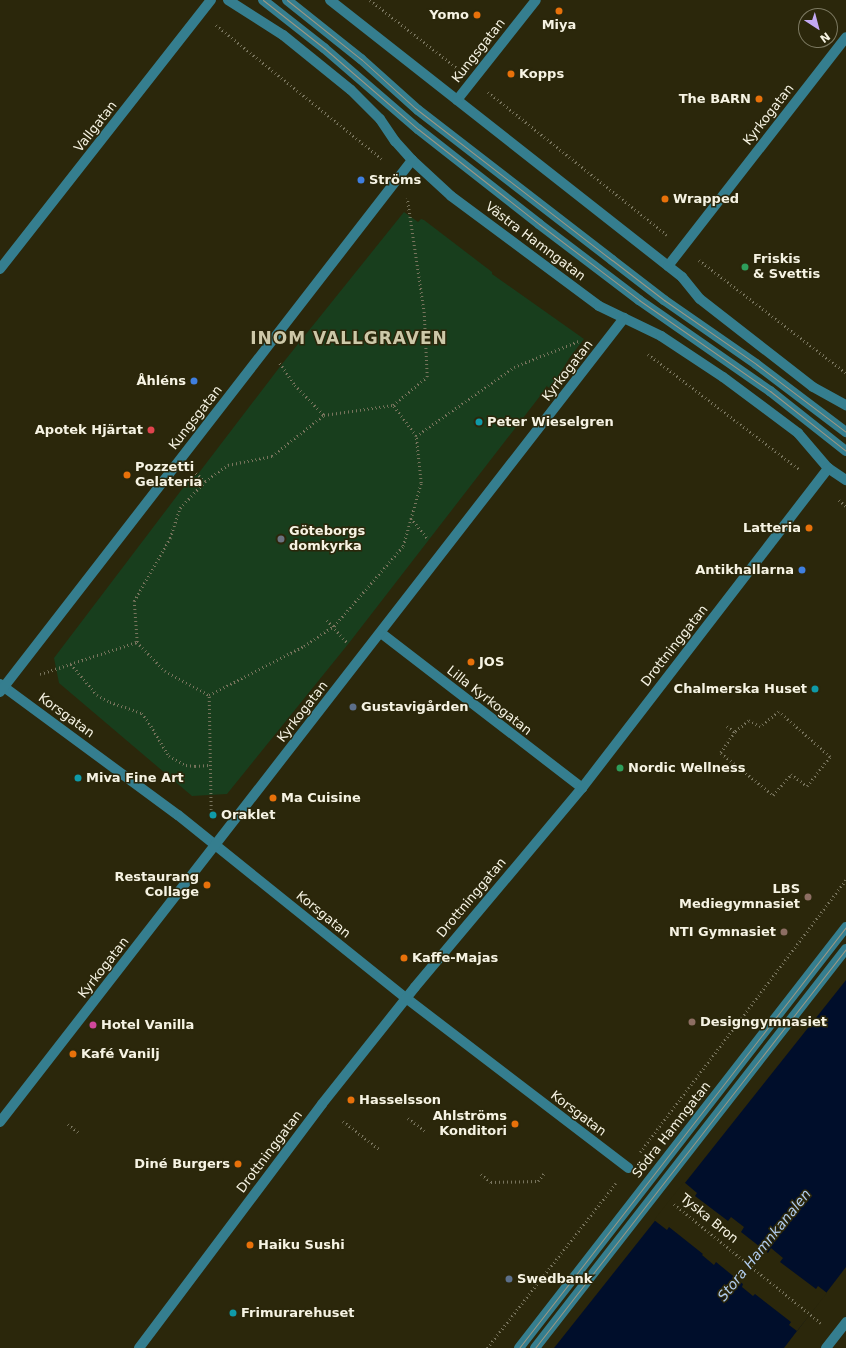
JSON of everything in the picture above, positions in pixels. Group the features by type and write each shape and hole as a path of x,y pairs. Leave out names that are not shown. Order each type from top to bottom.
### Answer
{"street":[{"name":"Vallgatan","path":"0,269 211,0"},
{"name":"Västra Hamngatan","path":"228,0 283,35 351,90 380,119 395,141 412,160 457,201 599,306 661,336 723,377 798,433 828,468 846,480"},
{"path":"263,0 324,48 418,129 539,224 639,300 770,391 846,451"},
{"path":"287,0 361,59 418,110 612,260 664,300 756,364 846,432"},
{"path":"330,0 682,277 700,299 813,387 846,405"},
{"name":"Kungsgatan","path":"457,100 536,0"},
{"name":"Kyrkogatan","path":"668,266 846,37"},
{"name":"Kungsgatan","path":"1,688 412,160"},
{"name":"Kyrkogatan","path":"0,1122 617,330 624,318"},
{"name":"Drottninggatan","path":"139,1348 322,1104 406,998 582,788 828,468"},
{"name":"Lilla Kyrkogatan","path":"381,633 582,788"},
{"name":"Korsgatan","path":"1,688 178,815 406,998 628,1168"},
{"name":"Södra Hamngatan","path":"518,1348 846,927"},
{"name":"Södra Hamngatan","path":"535,1348 846,949"},
{"path":"826,1348 846,1322"}],"path":[{"path":"370,0 473,80 683,248 846,373"},
{"path":"209,695 165,671 137,642 134,601 170,538 180,508 205,481 228,466 272,456 324,415 393,405 427,377 424,313 409,204 401,175"},
{"path":"617,330 817,483"},
{"path":"416,436 514,367 584,339"},
{"path":"282,364 295,385 324,415"},
{"path":"209,695 304,646 334,626 403,546 421,483 416,436 393,405"},
{"path":"198,474 205,481"},
{"path":"411,517 428,540"},
{"path":"327,620 349,643"},
{"path":"50,670 137,642"},
{"path":"71,664 97,695 110,702 142,713 169,756 186,765 209,765"},
{"path":"209,695 210,797"},
{"path":"779,712 830,757 807,786 791,774 773,795 720,753 735,732 749,721 760,727 779,712"},
{"path":"727,726 735,732"},
{"path":"487,1348 628,1168 846,880"},
{"path":"408,1118 425,1131"},
{"path":"343,1121 379,1149"},
{"path":"68,1124 79,1133"},
{"path":"481,1174 491,1182 538,1181 545,1172"},
{"name":"Tyska Bron","path":"670,1200 810,1314"}],"green space":[{"path":"404,212 418,222 421,219 424,220 492,272 492,274 584,339 570,357 551,388 547,387 349,643 227,794 192,796 59,683 54,658 189,480 198,474 282,364"}],"water":[{"name":"Stora Hamnkanalen","path":"846,980 846,1267 784,1348 554,1348"}],"pier":[{"path":"684,1182 697,1193 695,1196 728,1221 731,1217 744,1227 741,1232 768,1253 771,1248 783,1258 780,1262 816,1289 818,1286 827,1293 797,1331 789,1325 791,1322 755,1294 753,1296 742,1287 743,1284 716,1262 714,1265 702,1255 703,1254 669,1227 667,1230 654,1220"}],"tram line":[{"path":"263,0 324,48 418,129 539,224 639,300 770,391 846,451"},
{"path":"287,0 361,59 415,108 664,300 756,364 846,432"},
{"path":"519,1348 846,927"},
{"path":"535,1348 846,949"}],"place":[{"name":"Miya","path":"559,11"},
{"name":"Yomo","path":"477,15"},
{"name":"Kopps","path":"511,74"},
{"name":"The BARN","path":"759,99"},
{"name":"Ströms","path":"361,180"},
{"name":"Wrapped","path":"665,199"},
{"name":"Friskis & Svettis","path":"745,267"},
{"name":"Åhléns","path":"194,381"},
{"name":"Peter Wieselgren","path":"479,422"},
{"name":"Apotek Hjärtat","path":"151,430"},
{"name":"Pozzetti Gelateria","path":"127,475"},
{"name":"Latteria","path":"809,528"},
{"name":"Göteborgs domkyrka","path":"281,539"},
{"name":"Antikhallarna","path":"802,570"},
{"name":"JOS","path":"471,662"},
{"name":"Chalmerska Huset","path":"815,689"},
{"name":"Gustavigården","path":"353,707"},
{"name":"Nordic Wellness","path":"620,768"},
{"name":"Miva Fine Art","path":"78,778"},
{"name":"Ma Cuisine","path":"273,798"},
{"name":"Oraklet","path":"213,815"},
{"name":"Restaurang Collage","path":"207,885"},
{"name":"LBS Mediegymnasiet","path":"808,897"},
{"name":"NTI Gymnasiet","path":"784,932"},
{"name":"Kaffe-Majas","path":"404,958"},
{"name":"Designgymnasiet","path":"692,1022"},
{"name":"Hotel Vanilla","path":"93,1025"},
{"name":"Kafé Vanilj","path":"73,1054"},
{"name":"Hasselsson","path":"351,1100"},
{"name":"Ahlströms Konditori","path":"515,1124"},
{"name":"Diné Burgers","path":"238,1164"},
{"name":"Haiku Sushi","path":"250,1245"},
{"name":"Swedbank","path":"509,1279"},
{"name":"Frimurarehuset","path":"233,1313"}],"district":[{"name":"INOM VALLGRAVEN","path":"349,339"}]}
